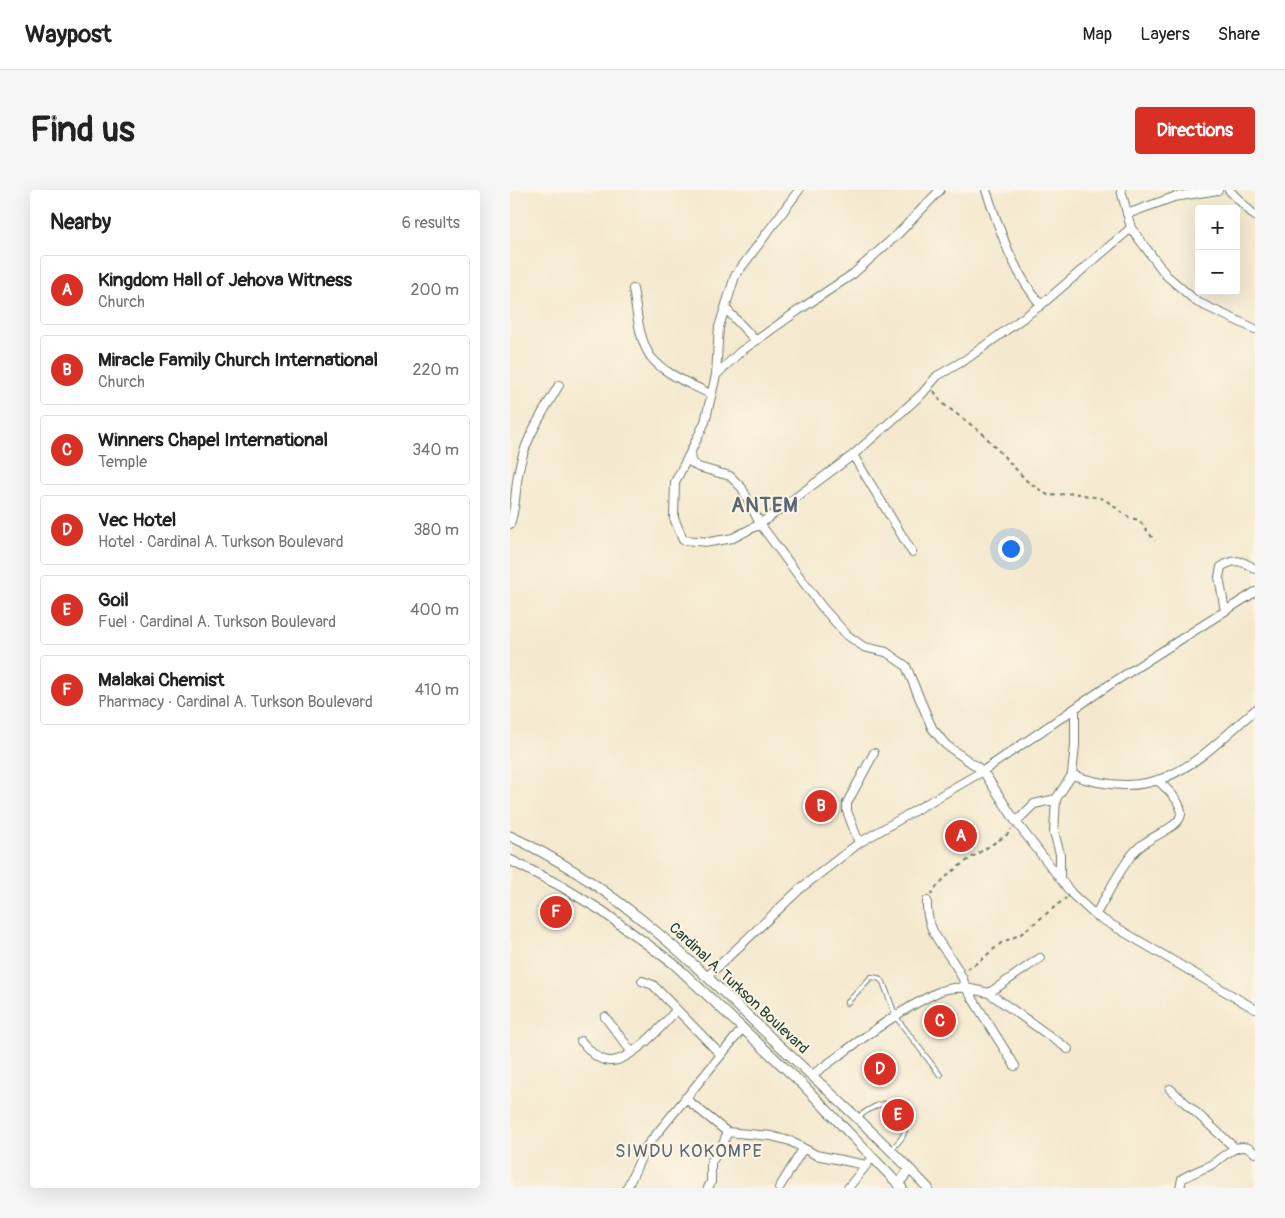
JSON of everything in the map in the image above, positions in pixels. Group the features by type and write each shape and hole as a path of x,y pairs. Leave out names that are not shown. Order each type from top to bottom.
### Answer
{"street":[{"path":"799,190 735,276 717,336 716,375 704,422 675,482 674,518 683,540 710,542 733,538 760,524 853,456 922,394 937,376 965,360 1041,305 1131,228"},
{"path":"716,375 756,341 853,274 898,234 940,190"},
{"path":"986,190 1014,266 1025,286 1041,305"},
{"path":"1121,190 1131,228 1166,275 1197,302 1255,329"},
{"path":"1127,214 1174,197 1218,190"},
{"path":"1229,190 1255,216"},
{"path":"633,289 640,332 651,357 672,374 710,394"},
{"path":"726,309 756,341"},
{"path":"510,524 516,508 518,475 530,432 559,385"},
{"path":"690,453 691,462 698,467 730,476 742,488 760,524 822,607 847,635 864,647 886,652 906,666 932,728 946,745 982,771 1016,822 1072,894 1095,915 1255,1008"},
{"path":"853,456 912,552"},
{"path":"1226,611 1220,577 1221,567 1230,560 1241,561 1255,569"},
{"path":"708,976 801,888 859,844 982,771 1109,685 1255,592"},
{"path":"1060,879 1060,854 1054,832 1056,799 1072,775 1076,745 1075,709"},
{"path":"1072,775 1098,784 1134,785 1157,780 1198,760 1255,710"},
{"path":"859,844 847,811 847,803 874,753"},
{"path":"1095,915 1131,855 1151,839 1176,825 1181,814 1176,795 1157,780"},
{"path":"1016,822 1034,804 1056,799"},
{"name":"Cardinal A. Turkson Boulevard","path":"510,836 566,865 644,919 744,1010 928,1188"},
{"name":"Cardinal A. Turkson Boulevard","path":"510,860 560,886 602,911 674,964 803,1084 870,1162 900,1186"},
{"path":"927,901 926,913 938,944 962,972 966,988 1015,1066"},
{"path":"988,993 1040,958"},
{"path":"642,981 653,985 721,1054"},
{"path":"812,1075 896,1017 937,992 952,987 988,993 1068,1049"},
{"path":"581,1041 595,1056 607,1061 617,1061 655,1036 676,1010"},
{"path":"734,1019 744,1010"},
{"path":"605,1017 632,1051"},
{"path":"627,1188 646,1147 743,1028"},
{"path":"1170,1089 1235,1148"},
{"path":"685,1098 727,1132 771,1136 790,1141 816,1155 870,1162"},
{"path":"708,1188 712,1182 711,1162 722,1148 727,1132"},
{"path":"1180,1188 1182,1179 1211,1165 1235,1148 1244,1146 1255,1153"},
{"path":"779,1188 802,1149"},
{"path":"848,1188 870,1162"},
{"path":"900,1186 910,1169"}],"lane":[{"path":"847,1003 871,977 878,978 883,982 896,1017 940,1075"},
{"path":"856,1118 882,1103 896,1108"},
{"path":"890,1150 904,1136 906,1128 904,1119"}],"path":[{"path":"930,385 942,403 982,433 1027,481 1049,496 1073,493 1104,499 1130,518 1139,520 1155,541"},
{"path":"927,901 936,886 1008,834 1016,822"},
{"path":"962,972 980,962 1001,943 1021,934 1072,894"}],"place":[{"name":"Miracle Family Church International","path":"821,806"},
{"name":"Kingdom Hall of Jehova Witness","path":"961,836"},
{"name":"Malakai Chemist","path":"556,912"},
{"name":"Winners Chapel International","path":"940,1021"},
{"name":"Vec Hotel","path":"880,1069"},
{"name":"Goil","path":"898,1115"}],"district":[{"name":"ANTEM","path":"765,505"},
{"name":"SIWDU KOKOMPE","path":"689,1151"}]}
